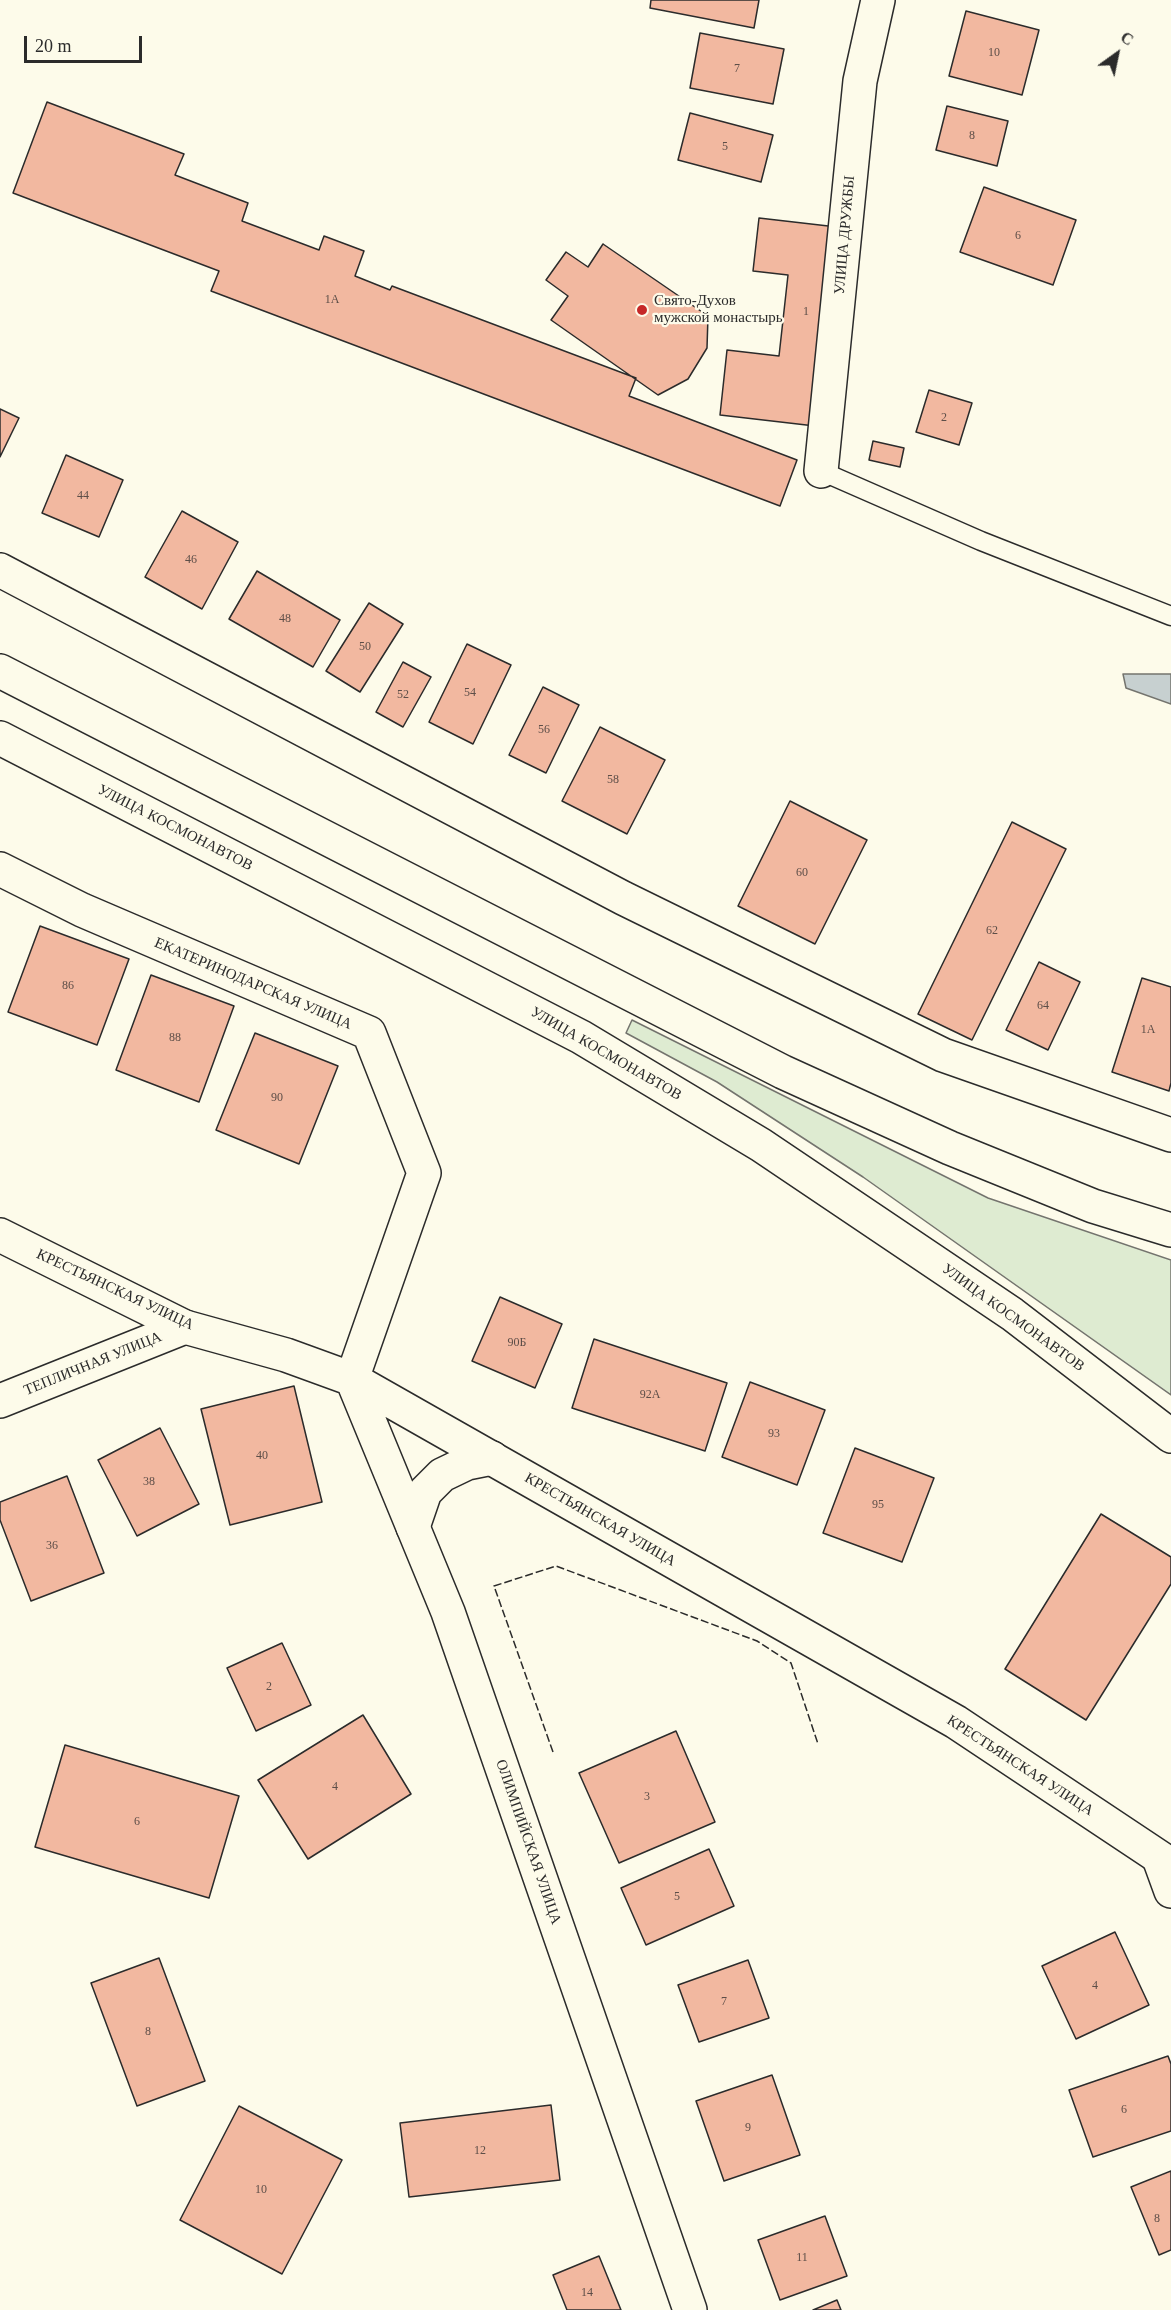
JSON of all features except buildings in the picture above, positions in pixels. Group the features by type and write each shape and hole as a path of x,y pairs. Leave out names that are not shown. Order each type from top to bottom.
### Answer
{"main road":[{"name":"УЛИЦА ДРУЖБЫ","path":"821,471 860,81 878,0"},
{"path":"0,570 623,898 943,1055 1171,1136"},
{"path":"0,671 783,1072 972,1157 1092,1206 1171,1230"},
{"name":"УЛИЦА КОСМОНАВТОВ","path":"0,738 580,1037 621,1061 761,1145 1012,1314 1171,1436"},
{"name":"ЕКАТЕРИНОДАРСКАЯ УЛИЦА","path":"0,869 82,910 369,1033 424,1173 352,1379"},
{"name":"КРЕСТЬЯНСКАЯ УЛИЦА","path":"0,1235 185,1327 286,1355 352,1379 956,1722 1165,1862"},
{"name":"ТЕПЛИЧНАЯ УЛИЦА","path":"0,1401 185,1327"},
{"name":"ОЛИМПИЙСКАЯ УЛИЦА","path":"352,1379 448,1612 690,2310"},
{"path":"413,1527 425,1492 442,1475 467,1463 492,1458"},
{"path":"1165,1862 1171,1891"}],"lane":[{"path":"821,471 981,541 1171,616"}],"green space":[{"path":"632,1020 988,1198 1171,1260 1171,1395 863,1177 717,1082 626,1033"}],"shaded area":[{"path":"1123,674 1171,674 1171,704 1126,688"}],"fence":[{"path":"553,1752 494,1586 556,1566 757,1641 791,1663 818,1744"}],"place":[{"name":"Свято-Духов мужской монастырь","path":"642,310"}]}
